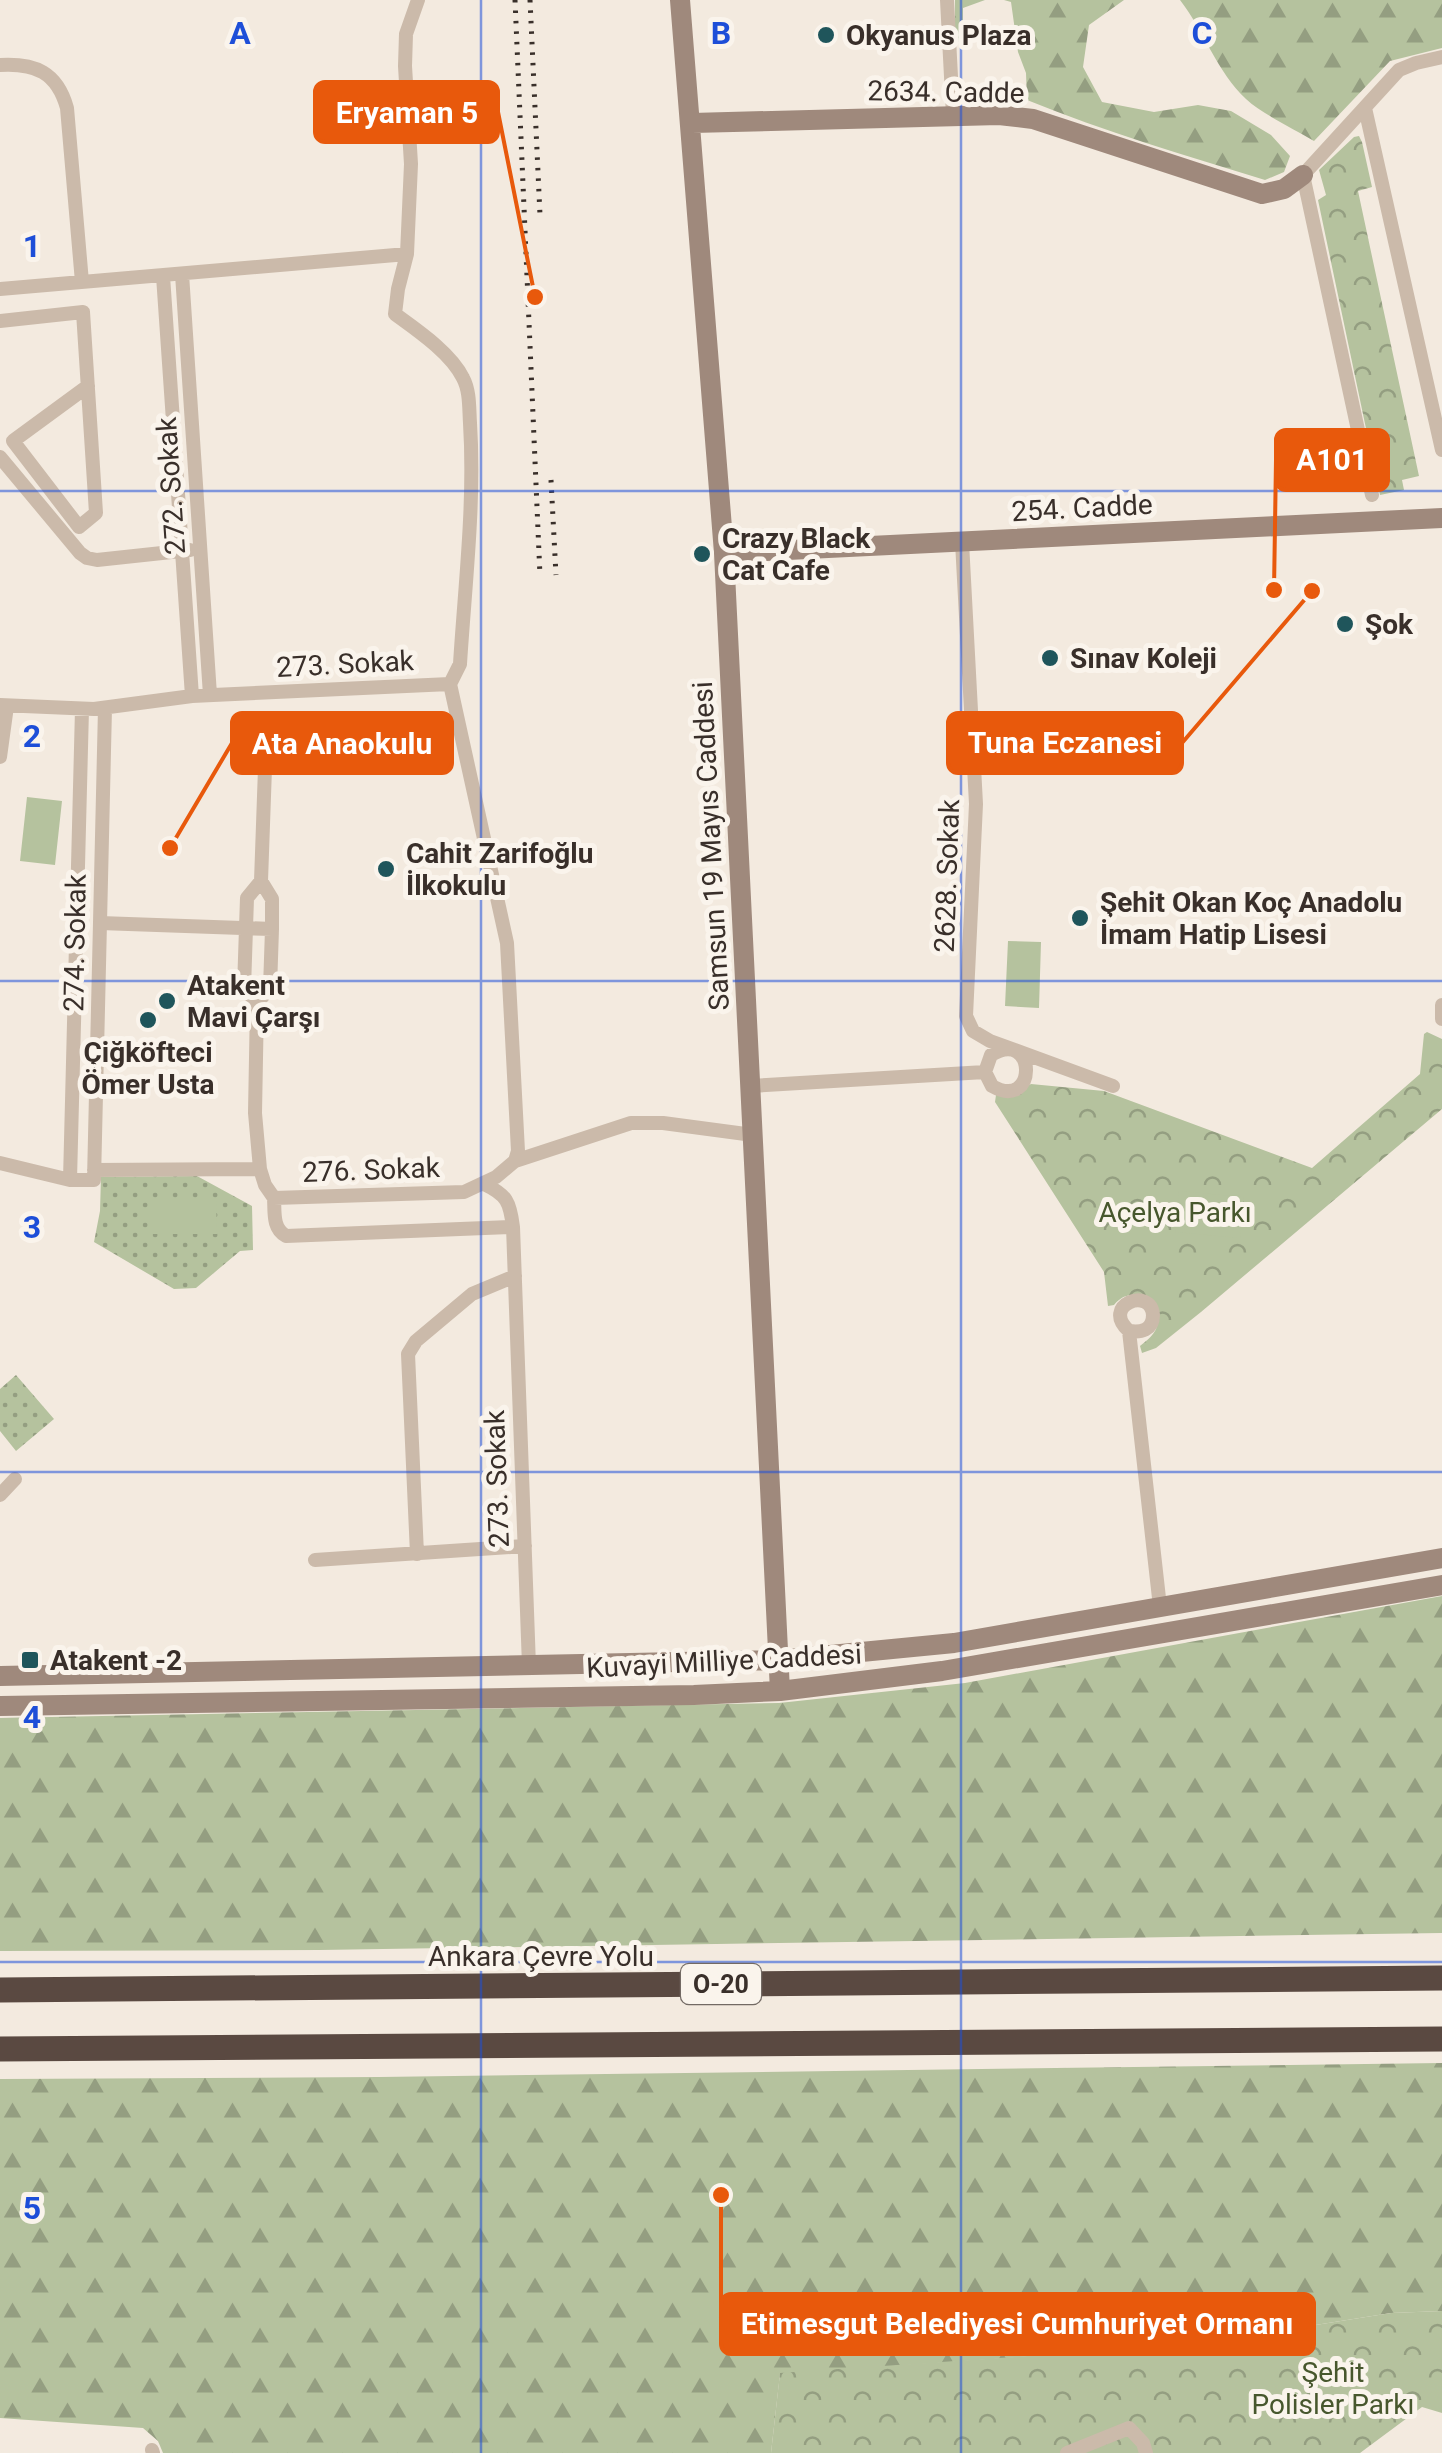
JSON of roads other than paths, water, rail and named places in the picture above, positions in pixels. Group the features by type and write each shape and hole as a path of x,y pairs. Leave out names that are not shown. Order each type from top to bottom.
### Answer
{"highway":[{"name":"Ankara Çevre Yolu","path":"0,1990 1442,1978"},
{"name":"O-20","path":"0,2050 1442,2039"}],"street":[{"path":"418,0 406,34 411,164 407,254 395,314 424,335 459,370 468,393 472,460 460,664 450,684"},
{"name":"Samsun 19 Mayıs Caddesi","path":"680,0 724,554 780,1691"},
{"path":"947,0 953,115"},
{"path":"1372,495 1304,175 1399,70 1442,57"},
{"path":"0,65 37,68 63,93 68,108 82,282"},
{"path":"1365,108 1442,450"},
{"name":"2634. Cadde","path":"692,123 999,116 1032,119 1262,194 1284,189 1304,175"},
{"path":"0,290 407,254"},
{"name":"272. Sokak","path":"182,274 210,695"},
{"name":"272. Sokak","path":"163,276 192,696"},
{"path":"0,321 83,312 88,386 96,513 79,527 13,441 88,386"},
{"path":"0,457 87,558 200,549"},
{"name":"254. Cadde","path":"724,554 1442,518"},
{"name":"2628. Sokak","path":"962,542 976,804 966,1016 973,1031 1016,1052"},
{"name":"273. Sokak","path":"4,706 105,708 192,696 450,684 507,943 518,1152 514,1162"},
{"path":"0,757 4,706"},
{"name":"274. Sokak","path":"94,1175 105,708"},
{"name":"274. Sokak","path":"70,1180 82,709"},
{"path":"262,882 248,898 246,928 244,988 257,1003 270,988 272,930 272,899 262,882 264,768"},
{"path":"100,923 272,930"},
{"name":"276. Sokak","path":"257,1003 254,1113 260,1169 264,1185 274,1198 278,1232 286,1236 513,1226"},
{"path":"1442,1005 1442,1020"},
{"path":"1010,1049 1022,1056 1027,1069 1018,1087 1004,1091 988,1080 985,1072 988,1060 997,1051 1010,1049"},
{"path":"1016,1052 1113,1086"},
{"path":"750,1086 985,1072"},
{"name":"276. Sokak","path":"274,1198 464,1192 484,1184 514,1162 631,1123 664,1123 753,1135"},
{"path":"0,1163 70,1180 94,1175 260,1169"},
{"name":"273. Sokak","path":"484,1184 505,1197 513,1226 530,1666"},
{"path":"417,1554 408,1354 416,1342 472,1294 515,1276"},
{"path":"1129,1331 1160,1607"},
{"path":"0,1495 14,1480"},
{"path":"315,1560 525,1546"},
{"name":"Kuvayi Milliye Caddesi","path":"0,1676 778,1660 954,1643 1442,1558"},
{"name":"Kuvayi Milliye Caddesi","path":"0,1706 780,1691 942,1671 1442,1585"},
{"path":"1066,2453 1129,2428 1144,2443 1146,2453"}],"railway":[{"path":"515,0 540,576"},
{"path":"530,0 540,215"},
{"path":"551,480 556,575"}],"place":[{"name":"Okyanus Plaza","path":"826,35"},
{"name":"Eryaman 5","path":"535,297"},
{"name":"Crazy Black Cat Cafe","path":"702,554"},
{"name":"A101","path":"1274,590"},
{"name":"Tuna Eczanesi","path":"1312,591"},
{"name":"Şok","path":"1345,624"},
{"name":"Sınav Koleji","path":"1050,658"},
{"name":"Ata Anaokulu","path":"170,848"},
{"name":"Cahit Zarifoğlu İlkokulu","path":"386,869"},
{"name":"Şehit Okan Koç Anadolu İmam Hatip Lisesi","path":"1080,918"},
{"name":"Atakent Mavi Çarşı","path":"167,1001"},
{"name":"Çiğköfteci Ömer Usta","path":"148,1020"},
{"name":"Atakent -2","path":"30,1660"},
{"name":"Etimesgut Belediyesi Cumhuriyet Ormanı","path":"721,2195"}],"park label":[{"name":"Açelya Parkı","path":"1175,1212"},
{"name":"Şehit Polisler Parkı","path":"1333,2388"}]}
